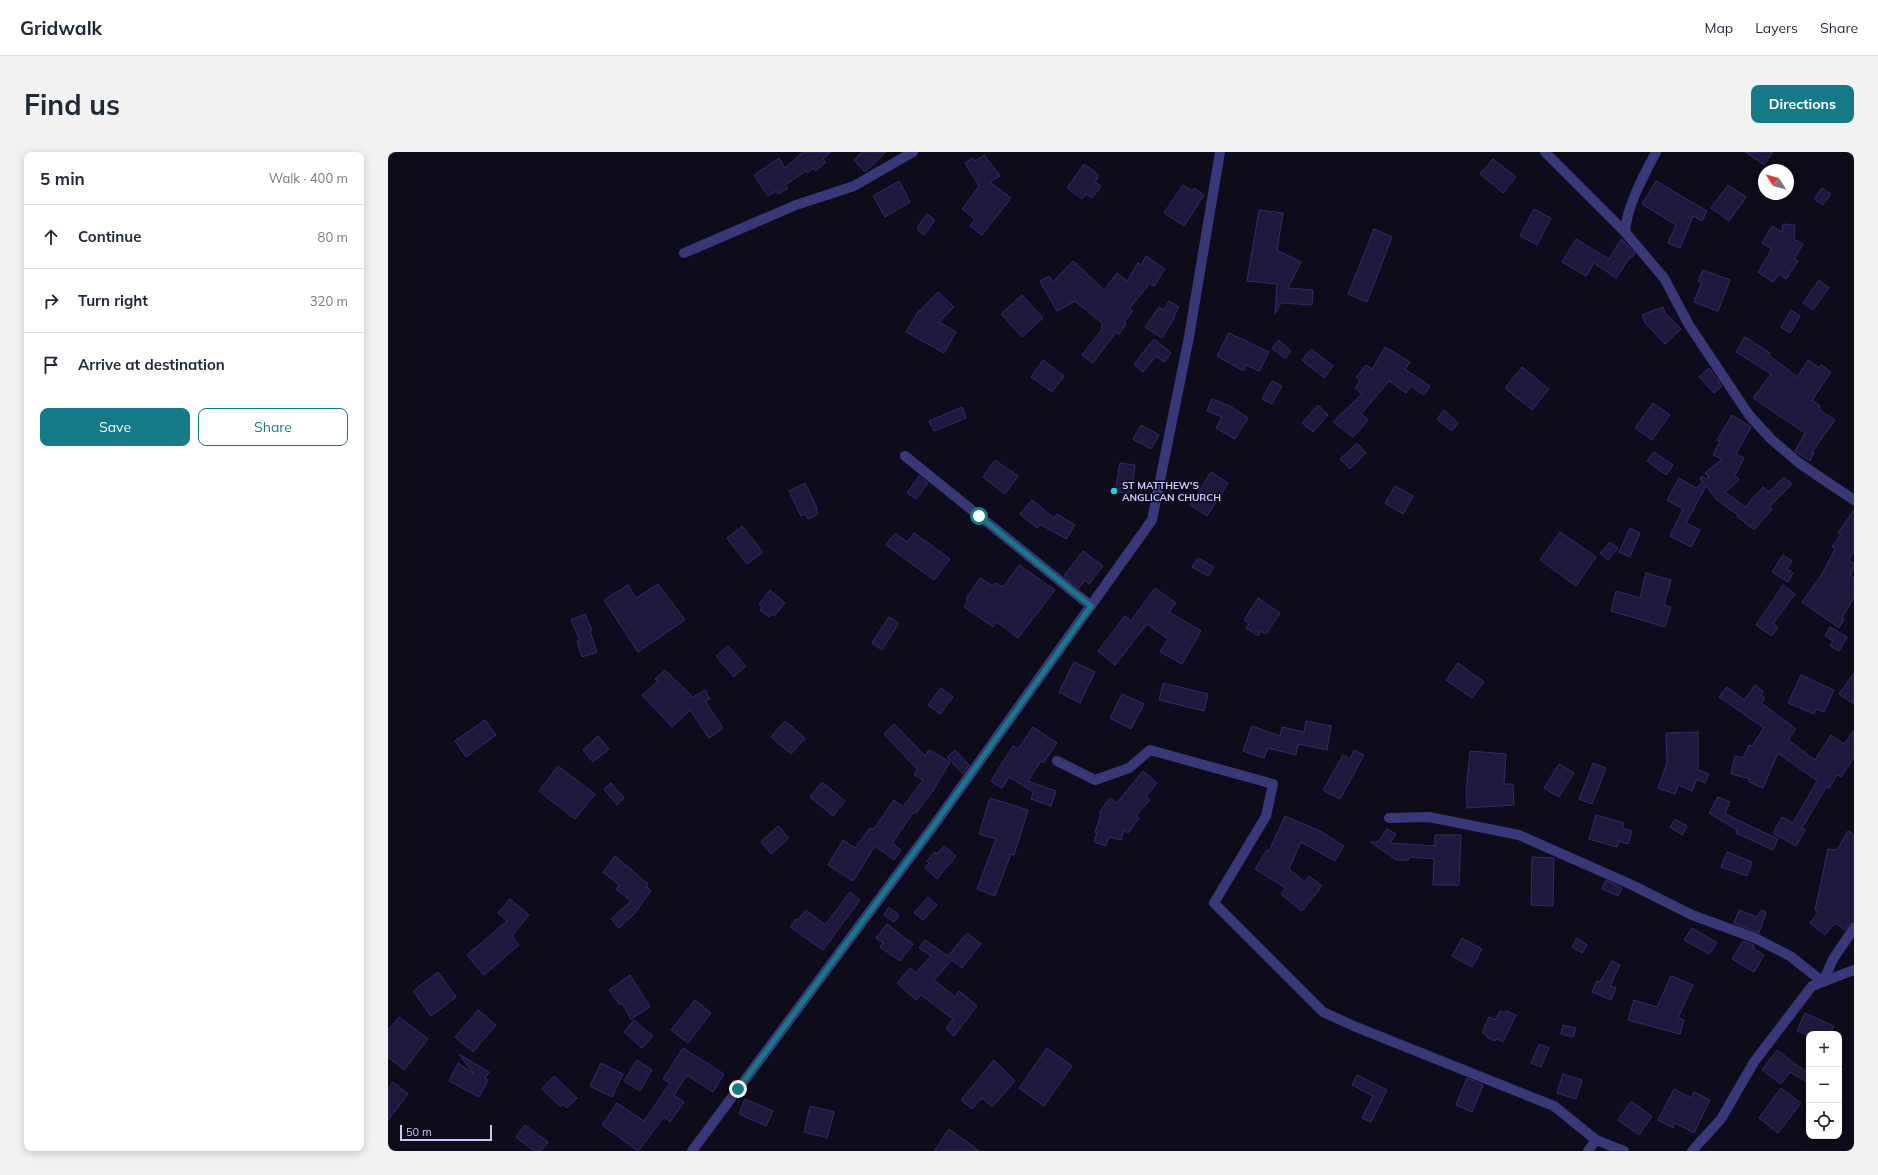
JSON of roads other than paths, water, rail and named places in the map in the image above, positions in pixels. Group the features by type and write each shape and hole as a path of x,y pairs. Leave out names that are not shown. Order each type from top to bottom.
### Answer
{"street":[{"path":"684,253 796,206 854,186 913,152"},
{"path":"692,1151 932,828 1152,520 1189,338 1220,152"},
{"path":"1544,152 1625,232 1664,278 1689,325 1749,416 1771,439 1799,463 1854,500"},
{"path":"1625,232 1626,222 1641,180 1656,152"},
{"path":"905,456 1091,606"},
{"path":"1057,761 1095,780 1129,768 1150,750 1274,784 1266,816 1214,903 1323,1012 1363,1030 1554,1106 1596,1140 1624,1151"},
{"path":"1390,818 1429,818 1519,835 1632,884 1692,915 1755,938 1790,956 1823,982"},
{"path":"1823,982 1833,959 1854,928"},
{"path":"1692,1151 1721,1119 1754,1062 1812,986 1854,970"},
{"path":"1588,1151 1596,1140"}],"place":[{"name":"ST MATTHEW'S ANGLICAN CHURCH","path":"1114,491"}]}
